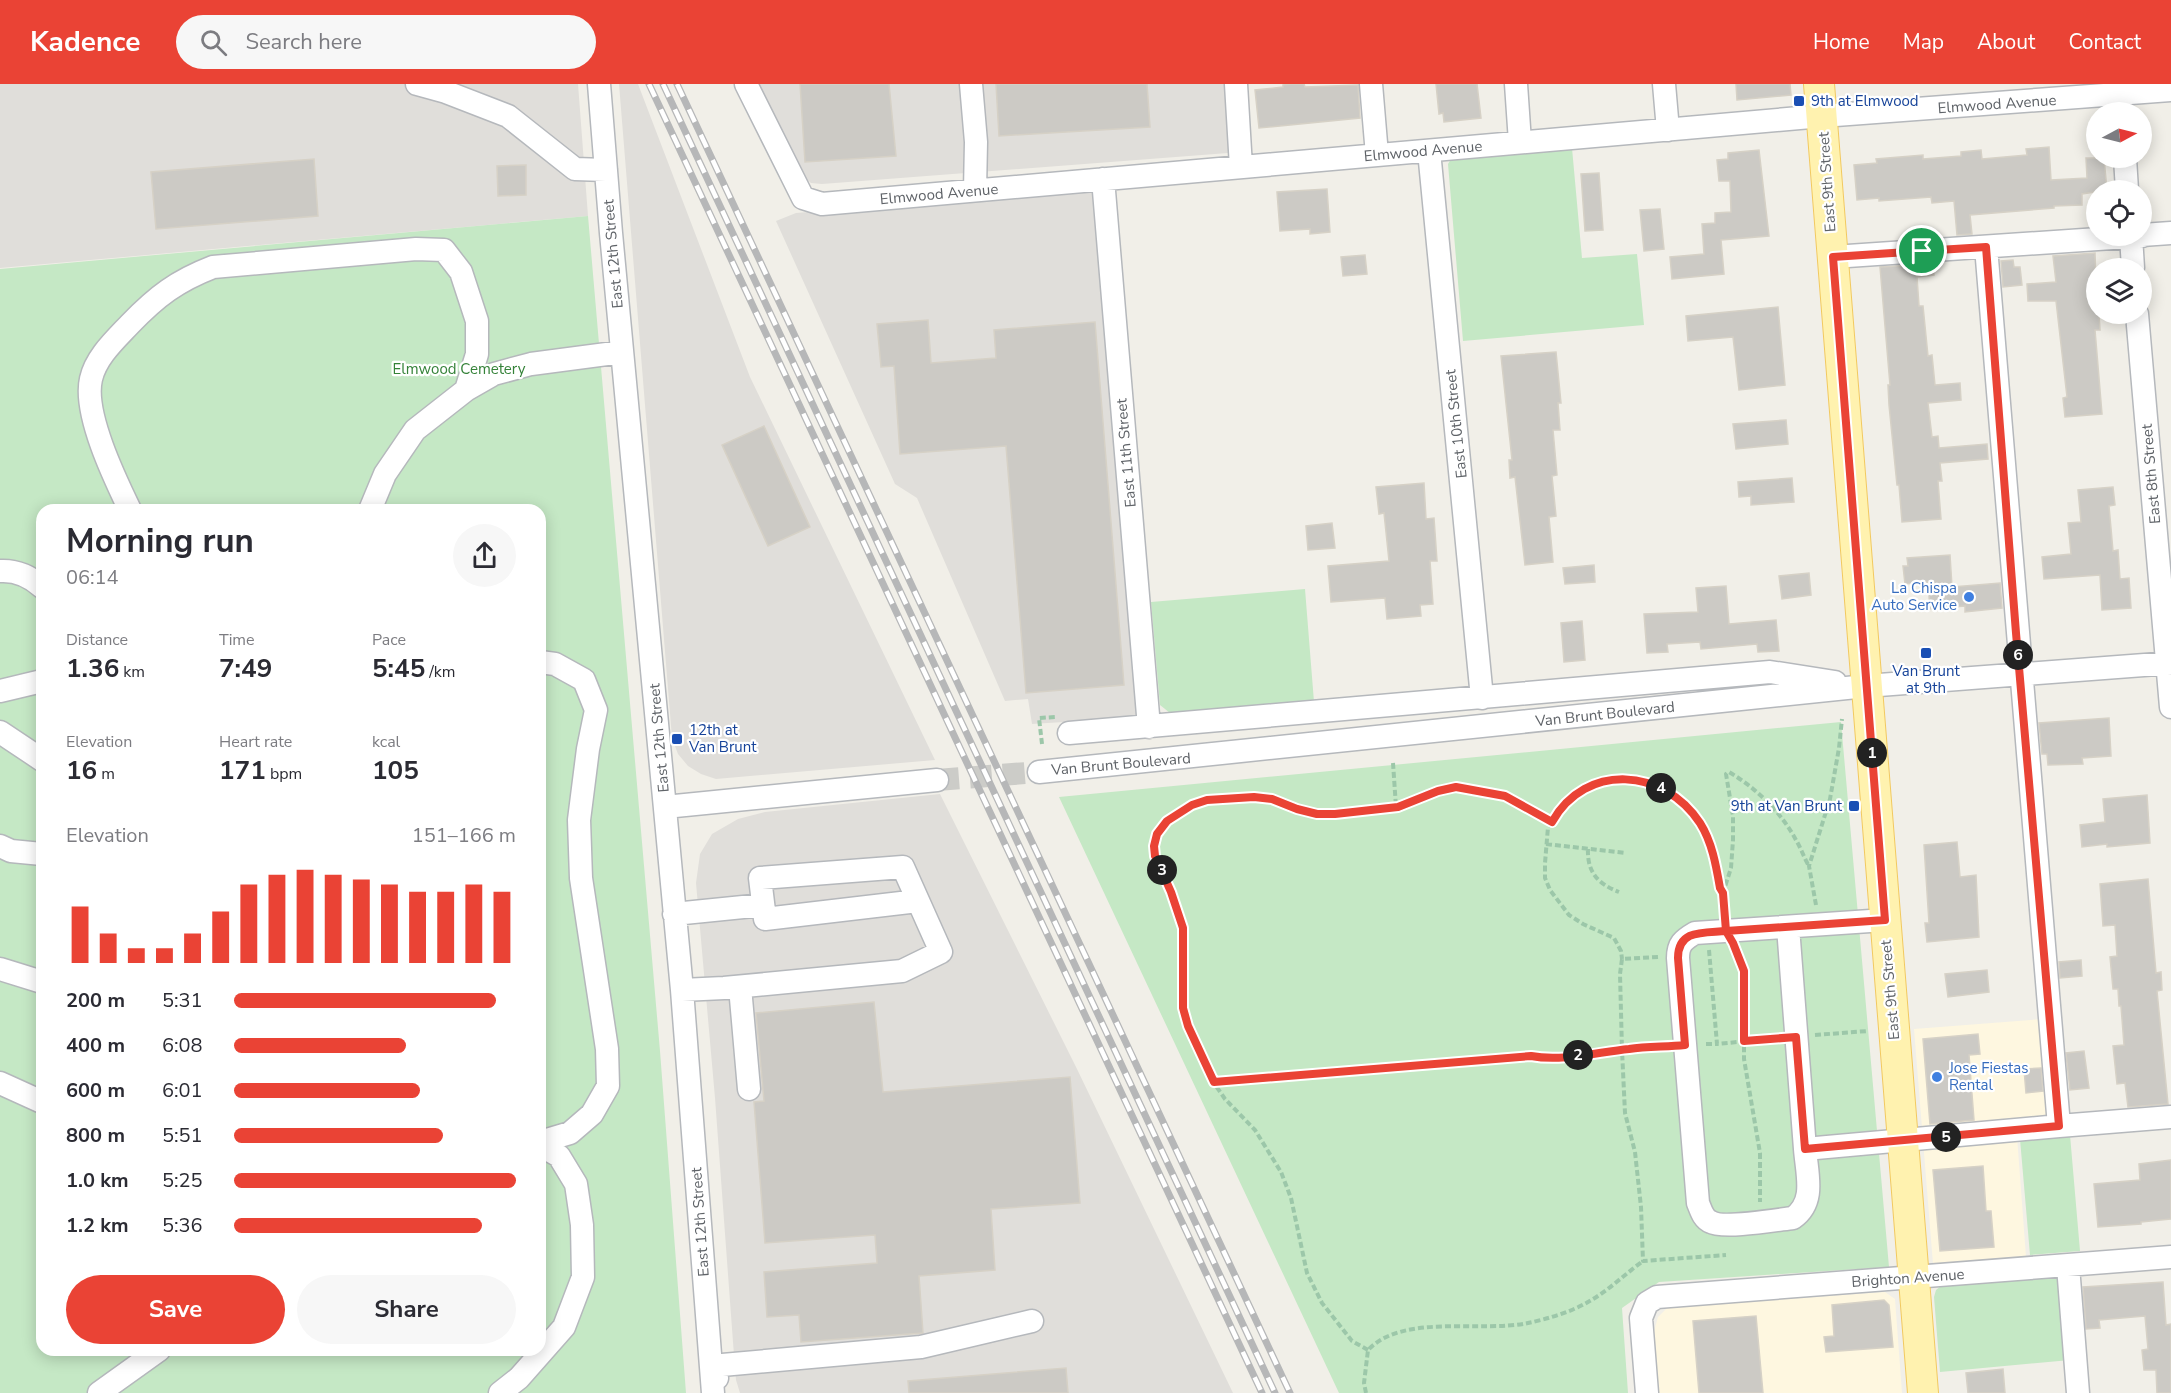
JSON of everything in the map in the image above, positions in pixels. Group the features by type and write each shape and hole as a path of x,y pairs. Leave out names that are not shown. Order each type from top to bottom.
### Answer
{"main road":[{"name":"East 9th Street","path":"1819,84 1923,1393"}],"street":[{"path":"417,84 446,92 508,116 575,169 606,170"},
{"name":"East 12th Street","path":"599,84 682,990 713,1393"},
{"name":"Elmwood Avenue","path":"746,84 803,198 822,204 1822,116 2086,105"},
{"path":"971,84 976,142 975,190"},
{"path":"1236,84 1241,167"},
{"path":"1371,84 1377,155"},
{"path":"1516,84 1520,142"},
{"path":"1664,84 1668,130"},
{"name":"Elmwood Avenue","path":"2128,102 2171,90"},
{"name":"East 10th Street","path":"1429,150 1482,698"},
{"name":"East 11th Street","path":"1104,179 1149,727"},
{"path":"2152,235 2171,233"},
{"path":"1833,257 2086,240"},
{"path":"1986,247 2059,1126"},
{"path":"127,504 91,414 91,380 105,350 152,301 187,277 213,267 416,249 444,250 461,272 477,321 477,354 466,390"},
{"name":"East 8th Street","path":"2138,324 2171,707"},
{"path":"372,504 385,474 415,430 466,390 494,374 531,364 622,352"},
{"path":"0,571 9,571 36,582"},
{"path":"546,663 555,664 584,680 596,710 588,749 579,820 581,878 607,1049 608,1086 592,1114 570,1133 546,1141"},
{"name":"Van Brunt Boulevard","path":"1039,771 1157,761 1866,686 2169,663"},
{"path":"1062,725 1149,727 1770,672 1866,686"},
{"path":"0,691 36,682"},
{"path":"0,732 36,756"},
{"path":"665,807 937,780"},
{"path":"0,846 36,853"},
{"path":"682,990 740,987 902,971 941,952 903,867 760,878 765,919 918,902"},
{"path":"674,914 763,905"},
{"path":"1788,927 1805,1149 1808,1196 1806,1204 1793,1218 1717,1224 1709,1222 1702,1214 1698,1203 1678,949 1683,939 1695,933 1885,920"},
{"path":"0,969 36,980"},
{"path":"740,987 748,1089"},
{"path":"0,1083 36,1099"},
{"path":"1805,1149 2171,1117"},
{"path":"546,1147 559,1156 576,1184 582,1225 584,1277 564,1327 547,1333"},
{"name":"Brighton Avenue","path":"1647,1393 1641,1318 1647,1303 1657,1297 2171,1257"},
{"path":"2068,1266 2078,1393"},
{"path":"724,1393 711,1366 921,1347 1032,1321"},
{"path":"99,1393 151,1356"},
{"path":"500,1393 519,1378 533,1356"}],"path":[{"path":"1042,744 1039,718 1062,725"},
{"path":"1809,866 1830,799 1842,719"},
{"path":"1393,763 1396,807"},
{"path":"1717,1044 1717,932 1723,893 1730,875 1733,848 1733,816 1726,774 1729,772 1762,796 1787,825 1809,866 1816,911"},
{"path":"1643,1261 1641,1207 1636,1163 1624,1113 1621,951 1614,938 1569,915 1550,890 1545,878 1548,827 1556,814 1576,795 1591,786 1611,779 1629,779 1653,784 1686,804 1699,821 1712,849 1723,893"},
{"path":"1368,1350 1352,1341 1322,1303 1307,1274 1293,1206 1281,1172 1255,1130 1225,1099 1214,1082 1188,1026 1183,1008 1183,928 1171,892 1155,856 1154,846 1157,834 1177,813 1207,800 1254,797 1272,799 1317,814 1335,814 1396,807 1438,791 1456,787 1505,796 1552,822"},
{"path":"1546,844 1626,853"},
{"path":"1587,849 1590,869 1598,881 1619,892"},
{"path":"1717,932 1733,943 1744,971 1744,1059 1760,1153 1760,1221"},
{"path":"1622,959 1665,956"},
{"path":"1214,1082 1868,1031"},
{"path":"1366,1393 1364,1383 1368,1350 1383,1339 1405,1332 1441,1326 1511,1326 1530,1323 1569,1311 1588,1302 1643,1261 1726,1255"}],"shaded area":[{"path":"0,84 578,84 588,216 0,268"},
{"path":"619,84 638,84 750,377 935,760 716,779 688,766 678,754 672,738"},
{"path":"757,84 1229,84 1233,149 1228,153 811,183 799,173"},
{"path":"1087,189 1094,194 1139,704 1136,716 1127,718 1032,724 1028,699 1005,701 917,498 895,484 776,221 796,213"},
{"path":"940,794 1077,1069 1233,1393 740,1393 736,1380 696,883 700,854 712,834 738,819 765,812"},
{"path":"2055,1018 2063,1131 2017,1136 2026,1257 1933,1264 1914,1029"},
{"path":"1885,1292 1895,1299 1902,1393 1657,1393 1654,1331 1658,1317 1668,1307"}],"green space":[{"path":"1572,148 1582,258 1637,254 1644,325 1463,341 1448,164 1451,159"},
{"name":"Elmwood Cemetery","path":"588,216 660,1051 686,1393 0,1393 0,269"},
{"path":"1305,589 1314,702 1170,713 1160,705 1151,602"},
{"path":"1841,722 1889,1267 1659,1282 1622,1308 1628,1393 1339,1393 1059,797"},
{"path":"2070,1135 2080,1251 2030,1255 2020,1139"},
{"path":"2063,1274 2070,1360 1940,1372 1934,1297 1936,1290 1942,1285"}],"building":[{"path":"800,84 889,84 896,156 805,162"},
{"path":"996,84 1147,84 1150,127 999,136"},
{"path":"1304,84 1305,87 1358,85 1360,118 1259,128 1255,90"},
{"path":"1436,84 1477,84 1481,118 1444,122 1443,113 1439,114"},
{"path":"1736,84 1790,84 1791,95 1737,100"},
{"path":"2049,147 2051,180 2087,178 2086,168 2105,168 2106,180 2086,180 2086,193 2082,194 2082,205 1970,215 1972,234 1957,235 1954,201 1932,203 1931,197 1879,201 1879,198 1857,200 1854,165 1877,163 1876,159 1923,155 1923,159 1961,156 1961,152 1981,150 1982,159 2027,155 2026,149"},
{"path":"1759,150 1769,236 1721,240 1724,274 1672,279 1670,257 1704,254 1702,224 1715,223 1715,213 1731,212 1730,181 1719,181 1717,160 1728,159 1728,153"},
{"path":"314,159 318,216 156,229 151,172"},
{"path":"526,165 526,195 498,196 497,166"},
{"path":"1599,173 1603,230 1585,231 1581,174"},
{"path":"1327,189 1330,232 1310,234 1310,229 1280,231 1277,192"},
{"path":"1660,209 1664,249 1644,251 1640,210"},
{"path":"2095,253 2095,258 2086,258 2086,324 2100,324 2100,330 2095,330 2102,414 2065,417 2063,398 2067,397 2056,301 2028,301 2027,284 2056,282 2053,256"},
{"path":"1365,255 1367,274 1343,276 1341,257"},
{"path":"2013,260 2014,267 2020,267 2022,285 2003,287 2001,261"},
{"path":"1933,264 1934,275 1917,277 1919,306 1923,306 1928,356 1932,355 1935,385 1960,383 1961,400 1928,403 1932,437 1938,436 1939,448 1987,444 1988,459 1940,463 1942,481 1938,481 1941,519 1902,522 1889,405 1888,385 1890,385 1880,267"},
{"path":"1778,307 1785,385 1739,390 1733,337 1688,341 1686,316"},
{"path":"928,320 931,363 996,358 994,330 1095,322 1124,685 1026,693 1006,446 900,454 894,366 881,367 877,324"},
{"path":"1556,352 1561,403 1558,403 1560,430 1553,430 1557,475 1552,476 1556,516 1549,517 1553,562 1525,565 1515,477 1510,478 1509,460 1512,460 1501,356"},
{"path":"1786,420 1788,444 1736,449 1733,424"},
{"path":"764,426 810,527 768,546 722,445"},
{"path":"1792,478 1794,502 1751,505 1751,496 1739,497 1738,482"},
{"path":"1424,483 1426,519 1434,518 1437,561 1430,561 1433,604 1420,605 1421,616 1387,619 1385,598 1331,602 1328,566 1389,561 1384,513 1379,514 1376,487"},
{"path":"2113,487 2115,505 2109,506 2113,551 2118,550 2120,579 2129,578 2131,608 2102,610 2100,575 2044,579 2042,557 2071,554 2068,523 2081,522 2078,490"},
{"path":"1332,523 1335,548 1308,550 1306,526"},
{"path":"1950,555 1952,587 2000,583 2002,608 1965,612 1965,606 1930,609 1928,582 1905,584 1903,566 1908,566 1907,558"},
{"path":"1594,565 1595,582 1565,584 1563,568"},
{"path":"1809,573 1811,595 1782,599 1779,576"},
{"path":"1726,586 1729,624 1776,620 1779,651 1758,652 1757,644 1701,649 1700,642 1667,644 1668,652 1647,653 1644,614 1698,612 1696,588"},
{"path":"1582,621 1585,660 1564,662 1561,623"},
{"path":"2109,718 2111,756 2082,758 2083,764 2048,765 2047,754 2042,754 2039,723"},
{"path":"2147,795 2150,843 2082,847 2080,825 2105,822 2103,799"},
{"path":"1957,842 1960,877 1976,875 1979,937 1927,942 1925,923 1929,923 1924,845"},
{"path":"2148,879 2156,973 2161,972 2162,990 2157,991 2168,1104 2128,1107 2125,1083 2117,1084 2113,1046 2124,1045 2121,1006 2119,1006 2118,989 2113,989 2110,957 2117,956 2115,925 2103,926 2100,884"},
{"path":"2081,960 2082,976 2060,978 2059,962"},
{"path":"1987,970 1989,992 1948,997 1945,974"},
{"path":"874,1002 883,1092 1070,1077 1080,1203 991,1209 995,1270 919,1276 923,1333 801,1342 799,1315 767,1317 764,1272 877,1263 875,1235 765,1243 754,1102 764,1101 756,1013"},
{"path":"1978,1034 1980,1054 1969,1055 1974,1120 1930,1124 1923,1039"},
{"path":"2084,1051 2089,1088 2070,1090 2066,1053"},
{"path":"2041,1068 2043,1091 2026,1093 2024,1069"},
{"path":"2171,1160 2171,1219 2098,1227 2094,1184 2140,1180 2139,1164"},
{"path":"1983,1166 1986,1211 1991,1211 1994,1247 1940,1251 1933,1170"},
{"path":"2163,1282 2166,1325 2171,1324 2171,1393 2157,1393 2156,1370 2144,1370 2142,1350 2148,1349 2145,1316 2099,1320 2100,1328 2086,1329 2083,1287"},
{"path":"1884,1300 1889,1305 1893,1347 1826,1352 1824,1337 1834,1336 1832,1305"},
{"path":"1756,1316 1763,1393 1699,1393 1693,1321"},
{"path":"1066,1368 1068,1393 909,1393 908,1381"},
{"path":"2003,1369 2005,1393 1968,1393 1966,1373"}],"tunnel":[{"path":"937,780 1039,772"}],"railway":[{"path":"649,84 1262,1393"},
{"path":"663,84 1275,1393"},
{"path":"677,84 1290,1393"}],"place":[{"name":"9th at Elmwood","path":"1799,101"},
{"name":"La Chispa Auto Service","path":"1969,597"},
{"name":"Van Brunt at 9th","path":"1926,653"},
{"name":"12th at Van Brunt","path":"677,739"},
{"name":"9th at Van Brunt","path":"1854,806"},
{"name":"Jose Fiestas Rental","path":"1937,1077"}],"route":[{"path":"1922,251 1833,257 1885,920 1859,922 1726,931 1707,932 1695,933 1683,939 1678,949 1678,958 1685,1045 1583,1055 1539,1058 1531,1056 1214,1082 1188,1026 1183,1008 1183,928 1171,892 1155,856 1154,846 1157,834 1177,813 1207,800 1254,797 1272,799 1317,814 1381,810 1398,807 1438,791 1456,787 1505,796 1552,822 1556,814 1576,795 1591,786 1611,779 1629,779 1653,784 1672,794 1686,804 1706,833 1723,893 1726,931 1744,971 1744,1041 1796,1037 1805,1149 2059,1126 2016,633 1986,247 1922,251"}]}
